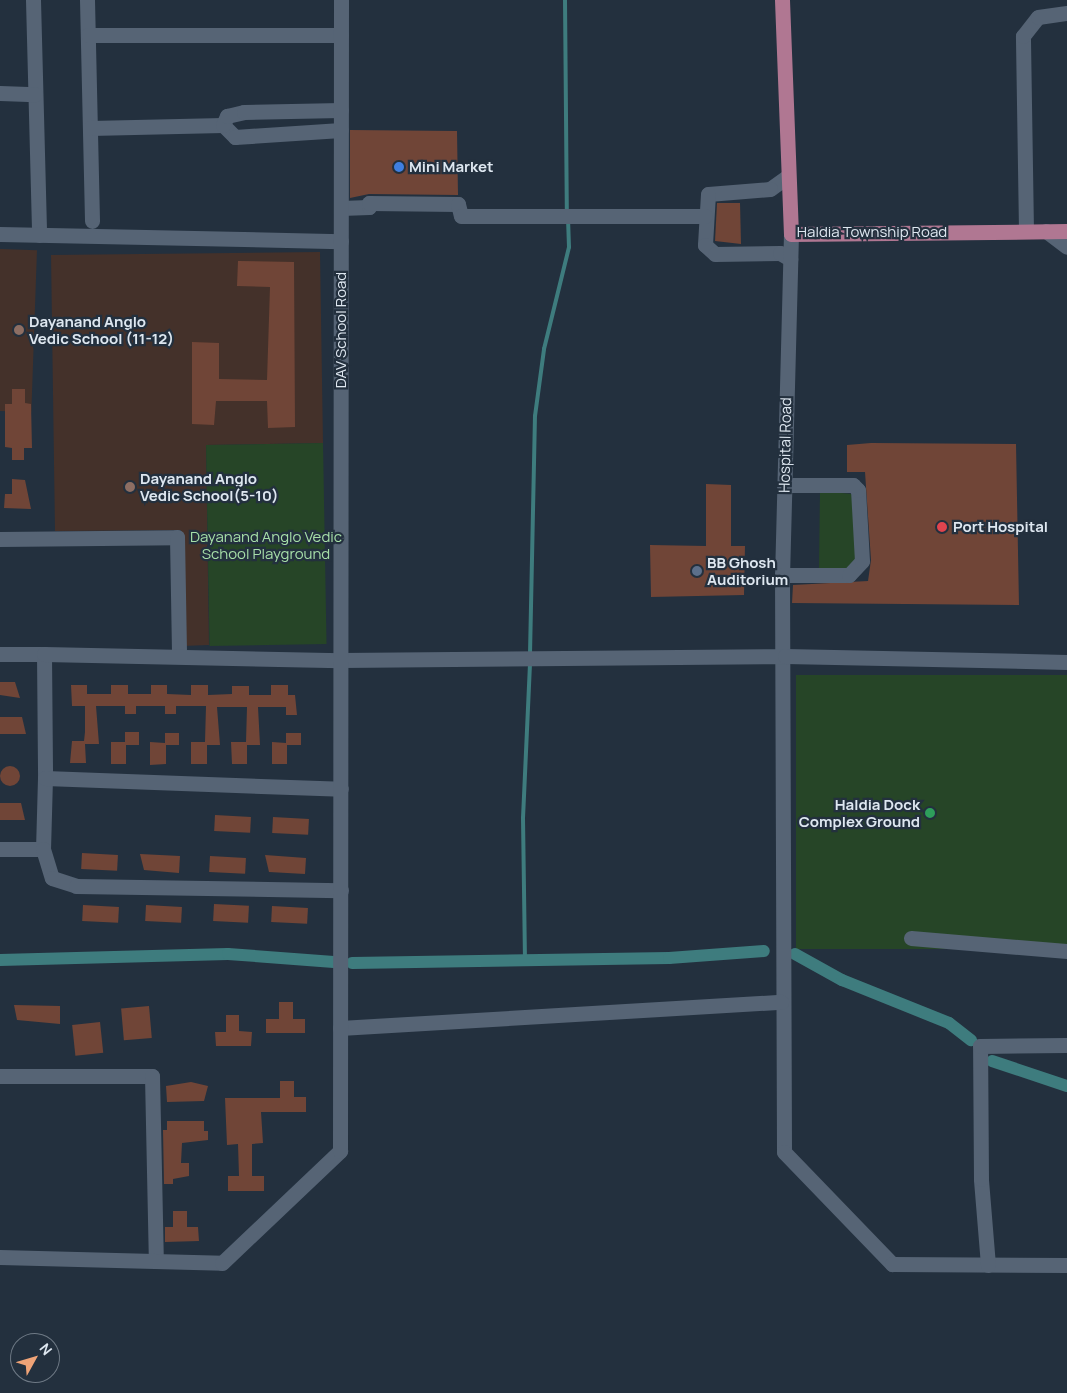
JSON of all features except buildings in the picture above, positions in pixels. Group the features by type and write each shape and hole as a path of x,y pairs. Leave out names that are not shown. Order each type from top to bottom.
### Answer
{"main road":[{"name":"Haldia Township Road","path":"782,0 791,234 1067,231"}],"street":[{"path":"33,0 39,235"},
{"path":"87,0 92,221"},
{"name":"DAV School Road","path":"0,1256 222,1263 332,1162 340,1151 341,0"},
{"path":"1026,231 1024,36 1038,17 1061,9"},
{"path":"88,35 341,35"},
{"path":"0,93 35,94"},
{"path":"223,125 227,116 244,112 341,110"},
{"path":"90,128 223,125 235,137 341,130"},
{"path":"788,176 770,189 708,194 704,245 709,252 780,253 790,259"},
{"path":"341,208 369,207 369,203 458,204 461,216 705,216"},
{"path":"1046,231 1067,247"},
{"path":"0,234 341,241"},
{"name":"Hospital Road","path":"791,234 782,575 785,656 782,1002 784,1152 892,1264 1067,1265"},
{"path":"782,575 849,575 862,561 858,490 853,485 784,484"},
{"path":"0,539 177,537 179,656"},
{"path":"0,654 341,660 785,656 1067,662"},
{"path":"44,654 45,778 43,850 52,878 76,886 341,890"},
{"path":"45,778 341,789"},
{"path":"0,849 43,850"},
{"path":"911,938 1067,951"},
{"path":"340,1028 782,1002"},
{"path":"988,1265 981,1179 980,1046 1067,1045"},
{"path":"0,1076 152,1076 156,1261"}],"shaded area":[{"name":"Dayanand Anglo Vedic School (11-12)","path":"0,249 37,250 31,412 0,411"},
{"name":"Dayanand Anglo Vedic School(5-10)","path":"320,252 323,443 206,445 209,645 183,646 181,530 55,531 51,255"}],"green space":[{"name":"Dayanand Anglo Vedic School Playground","path":"323,443 327,644 210,646 206,445"},
{"path":"820,491 852,494 857,558 847,569 819,569"},
{"name":"Haldia Dock Complex Ground","path":"796,675 1067,675 1067,949 796,949"}],"waterway":[{"path":"565,0 567,213"},
{"path":"530,654 535,416 544,349 569,247 568,220"},
{"path":"525,961 523,818 530,661"},
{"path":"352,963 669,958 764,951"},
{"path":"0,960 228,954 334,962"},
{"path":"795,954 842,980 949,1023 971,1040"},
{"path":"992,1061 1067,1086"}],"place":[{"name":"Mini Market","path":"399,167"},
{"name":"Dayanand Anglo Vedic School (11-12)","path":"19,330"},
{"name":"Dayanand Anglo Vedic School(5-10)","path":"130,487"},
{"name":"Port Hospital","path":"942,527"},
{"name":"BB Ghosh Auditorium","path":"697,571"},
{"name":"Haldia Dock Complex Ground","path":"930,813"}]}
